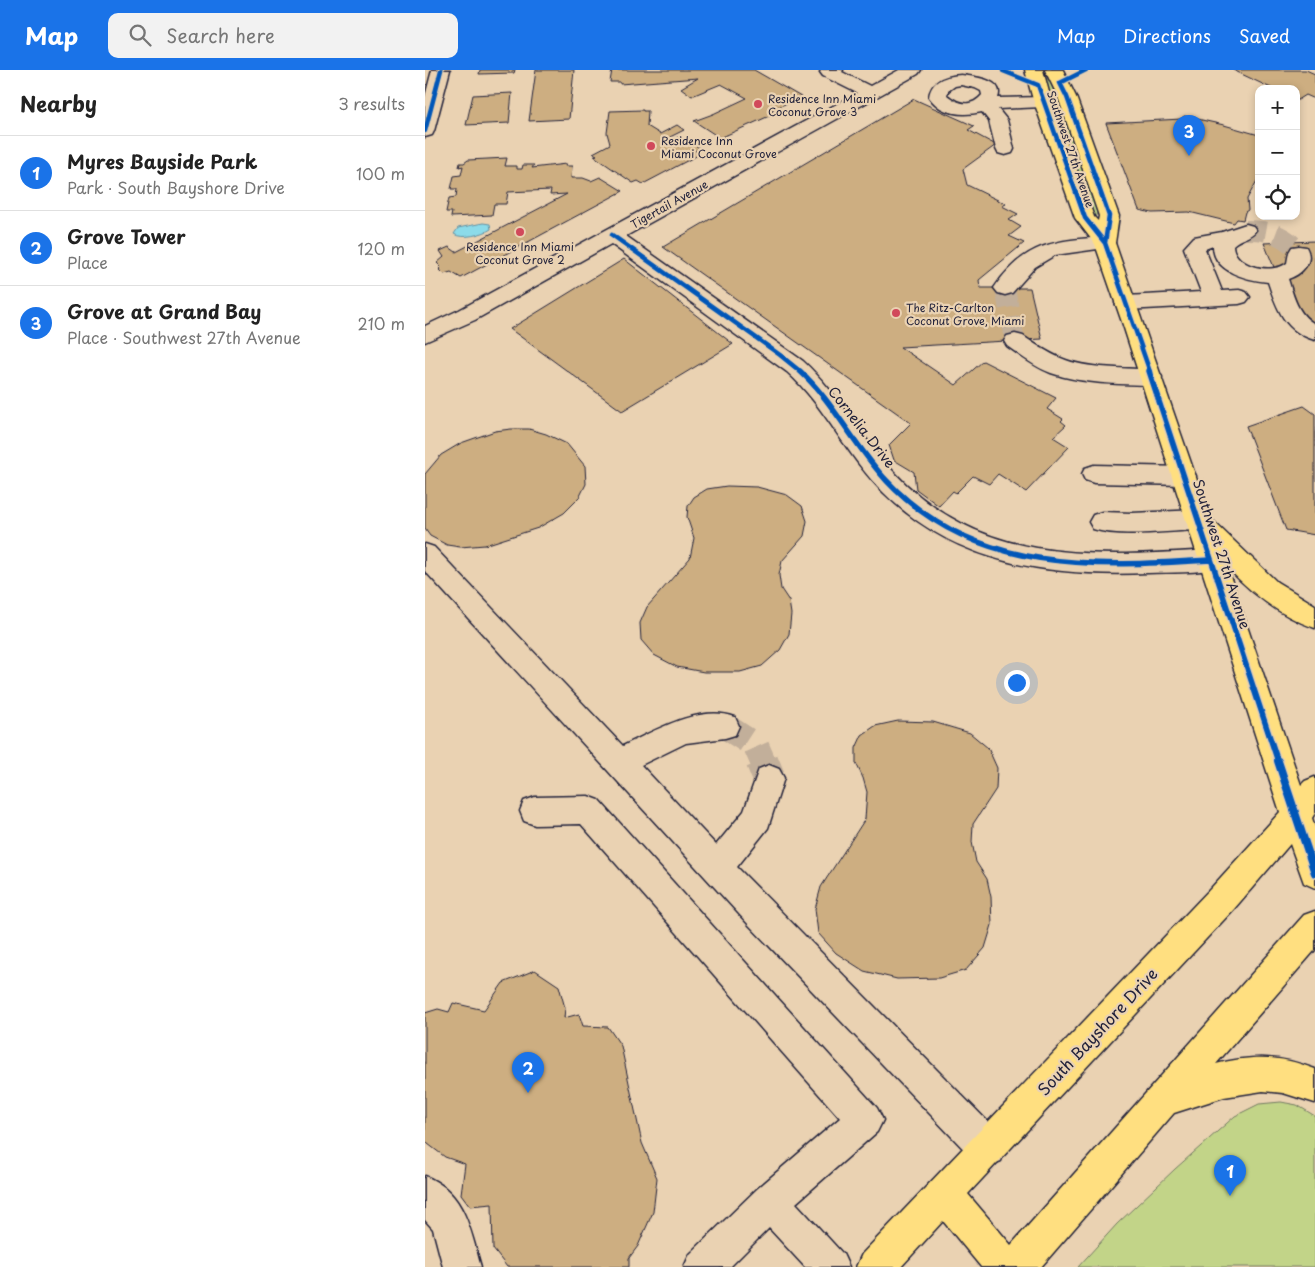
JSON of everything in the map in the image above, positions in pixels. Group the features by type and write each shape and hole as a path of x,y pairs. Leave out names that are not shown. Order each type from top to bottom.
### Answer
{"main road":[{"name":"Southwest 27th Avenue","path":"1035,70 1043,102 1085,218 1105,244 1126,303 1315,873"},
{"name":"Southwest 27th Avenue","path":"1054,70 1067,98 1109,216 1105,244"},
{"path":"1198,520 1275,597 1300,612 1315,617"},
{"name":"South Bayshore Drive","path":"875,1267 1223,898 1295,816 1315,790"},
{"path":"1016,1267 1315,926"},
{"path":"1161,1100 1215,1081 1264,1074 1298,1080 1315,1086"},
{"path":"944,1194 1005,1267"}],"street":[{"path":"426,122 441,70"},
{"name":"Tigertail Avenue","path":"431,329 612,235 912,70"},
{"path":"921,70 946,83"},
{"path":"829,71 870,93"},
{"path":"985,104 990,100 991,94 984,84 961,80 946,83 939,89 937,94 942,102 949,105 971,108 985,104 1043,102"},
{"path":"985,104 998,120 1005,149"},
{"path":"1246,230 1235,232 1227,238 1223,244 1222,251 1232,265 1253,274 1277,276 1287,272 1295,267 1299,260 1299,252"},
{"name":"Cornelia Drive","path":"612,235 793,365 825,399 867,458 894,488 929,516 965,538 988,548 1018,556 1073,563 1136,565 1211,560"},
{"path":"1214,298 1194,248 1201,241 1227,238"},
{"path":"1005,288 1029,259 1050,248 1105,244"},
{"path":"1277,276 1291,317 1296,323 1315,333"},
{"path":"1126,303 1239,297"},
{"path":"1015,341 1059,367 1104,376 1151,377"},
{"path":"1093,474 1184,476"},
{"path":"1102,522 1132,523 1198,520"},
{"path":"425,554 717,868 988,1148"},
{"path":"619,762 683,731 725,726"},
{"path":"717,868 757,818 769,778"},
{"path":"535,811 588,810 865,1120 770,1202 703,1267"},
{"path":"425,1194 449,1219 462,1267"},
{"path":"770,1202 830,1267"}],"green space":[{"path":"1044,79 1050,79 1056,88 1096,204 1097,213 1094,220 1058,123"},
{"path":"1281,1102 1297,1105 1315,1116 1315,1267 1078,1267 1117,1224 1235,1116 1259,1104"}],"water":[{"path":"483,223 490,224 491,229 473,236 457,236 454,234 458,228"}],"building":[{"path":"480,70 515,70 514,73 479,74"},
{"path":"536,70 574,70 569,119 529,121"},
{"name":"Residence Inn Miami Coconut Grove 3","path":"612,70 754,70 801,97 769,111 776,113 720,138 694,121 747,98 721,84 692,96 681,88 698,78 620,84 620,82 610,82"},
{"path":"1233,70 1306,70 1315,74 1315,99 1306,95 1300,99 1300,85 1265,85"},
{"path":"512,93 509,123 466,125 473,95"},
{"name":"The Ritz-Carlton Coconut Grove, Miami","path":"914,99 974,126 968,130 996,145 963,169 967,185 1006,204 1002,206 1018,214 1009,220 1021,227 1009,236 1024,243 979,280 980,288 1030,288 1042,339 900,347 956,385 983,361 1056,398 1047,409 1063,419 1061,421 1066,425 1053,437 1069,447 1026,492 998,474 989,484 973,476 956,493 953,491 939,506 916,489 914,472 894,460 889,445 911,423 663,247"},
{"name":"Residence Inn Miami Coconut Grove","path":"610,111 648,111 647,126 660,134 677,125 684,130 670,137 674,140 678,137 683,141 685,139 700,148 695,151 700,154 643,184 638,181 633,183 594,156 597,155 593,153 610,144 607,133"},
{"path":"1184,116 1255,134 1255,184 1247,199 1248,210 1245,212 1243,220 1237,219 1234,223 1189,212 1152,213 1139,210 1106,123 1182,119"},
{"name":"Residence Inn Miami Coconut Grove 2","path":"507,158 505,166 517,166 517,169 522,169 523,165 534,165 532,168 566,164 565,166 572,166 571,178 583,178 591,181 600,177 623,191 461,278 451,272 444,274 439,269 441,267 437,263 444,257 440,251 449,247 456,252 567,194 550,195 551,190 508,192 506,204 494,204 492,215 451,217 452,212 446,212 449,198 456,197 457,189 451,189 454,176 461,175 463,166 459,167 460,163 468,160"},
{"path":"1315,241 1315,327 1297,323 1264,243"},
{"path":"624,259 733,344 622,411 510,329"},
{"path":"1304,406 1315,414 1315,535 1286,530 1246,426"},
{"path":"529,429 546,434 567,444 585,466 586,484 579,498 564,513 538,528 485,545 460,547 447,545 430,536 425,529 425,474 441,455 461,443 495,431"},
{"path":"727,486 757,487 787,495 802,506 807,521 804,536 782,561 779,575 781,589 789,601 791,614 789,634 780,650 762,666 740,672 704,672 677,667 654,655 641,640 640,623 647,607 690,558 694,538 687,517 688,506 694,497 707,489"},
{"path":"898,721 933,722 970,733 988,748 997,768 996,789 973,824 972,842 976,862 987,879 991,897 992,925 985,948 966,970 939,978 897,979 864,971 836,953 818,933 815,909 821,887 865,819 867,792 856,763 856,748 862,735 875,726"},
{"path":"535,970 559,986 565,1008 564,1018 579,1014 583,1026 608,1027 621,1046 642,1143 657,1178 653,1212 638,1246 629,1258 629,1267 507,1267 493,1249 492,1204 470,1206 461,1194 465,1164 445,1157 425,1140 425,1013 438,1009 449,1012 453,1003 484,1010 503,983"}],"tunnel":[{"path":"1246,230 1275,234 1288,241 1299,252"},
{"path":"1005,288 1015,341"},
{"path":"725,726 756,746 763,762"},
{"path":"762,761 769,778"}],"cycle path":[{"path":"425,131 441,70"},
{"path":"1086,70 1060,83 1067,97 1109,216 1105,243"},
{"path":"1003,71 1038,85 1085,218 1105,243 1134,325 1315,873"},
{"path":"612,235 795,367 815,386 863,452 894,488 929,517 966,538 1004,552 1043,560 1084,564 1168,563 1211,560"}],"place":[{"name":"Residence Inn Miami Coconut Grove 3","path":"758,104"},
{"name":"Residence Inn Miami Coconut Grove","path":"651,146"},
{"name":"Grove at Grand Bay","path":"1189,156"},
{"name":"Residence Inn Miami Coconut Grove 2","path":"520,232"},
{"name":"The Ritz-Carlton Coconut Grove, Miami","path":"896,313"},
{"name":"Grove Tower","path":"528,1093"},
{"name":"Myres Bayside Park","path":"1230,1196"}]}
